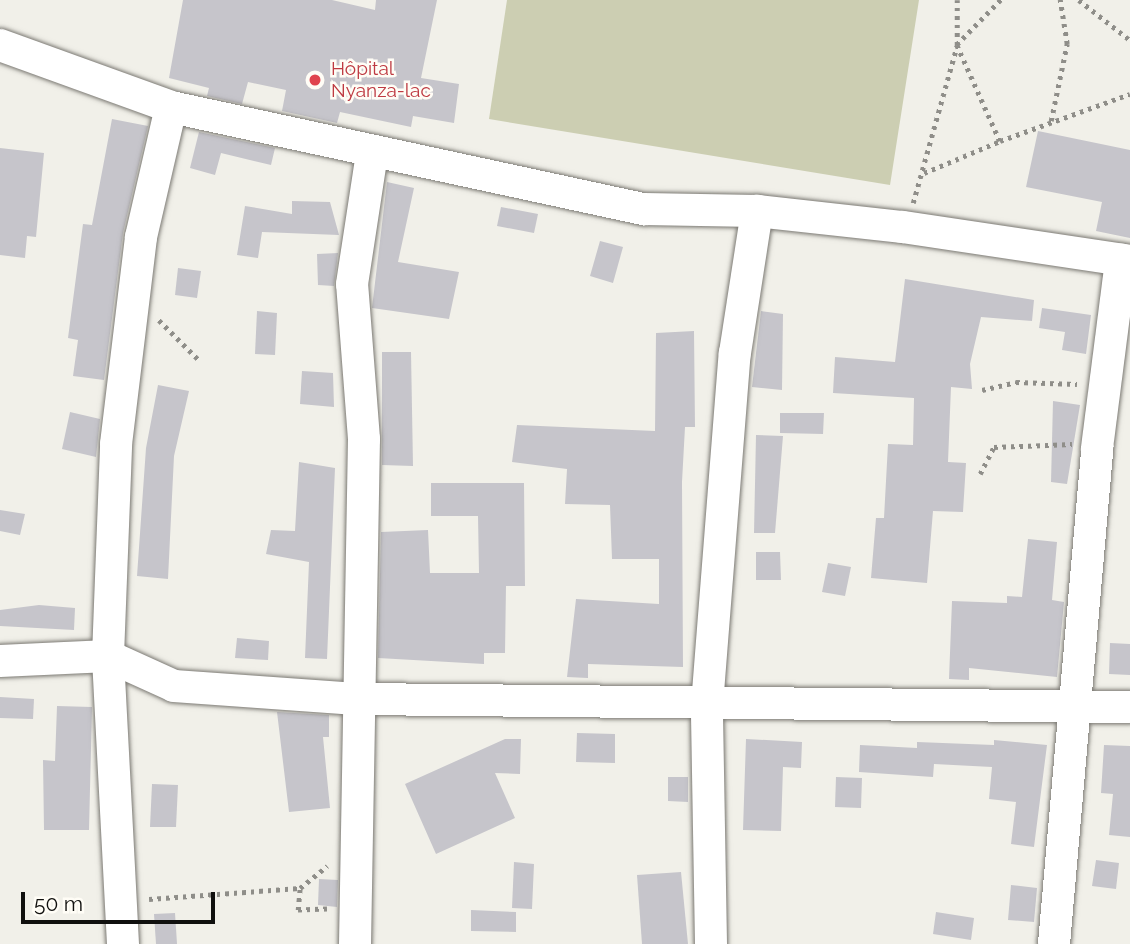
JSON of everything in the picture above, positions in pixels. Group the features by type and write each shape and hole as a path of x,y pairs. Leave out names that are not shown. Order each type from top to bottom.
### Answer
{"street":[{"path":"0,45 171,107 372,154 644,209 757,211 1126,260 1097,448 1054,944"},
{"path":"123,944 108,656 116,444 134,295 171,107"},
{"path":"355,944 357,699 364,439 352,284 372,154"},
{"path":"710,944 707,705 735,353 757,211"},
{"path":"0,661 108,656 174,686 357,699 1075,710 1130,707"}],"path":[{"path":"957,0 957,45 924,173 1051,121 1130,94"},
{"path":"957,45 1001,0"},
{"path":"1051,121 1066,44 1060,0"},
{"path":"1079,0 1130,40"},
{"path":"957,45 1000,141"},
{"path":"134,295 199,360"},
{"path":"982,390 1016,382 1105,386"},
{"path":"980,474 994,447 1054,442 1097,448"},
{"path":"121,905 165,895 250,897 300,888"}],"green space":[{"path":"507,0 919,0 890,185 489,119"}],"building":[{"name":"Hôpital Nyanza-lac","path":"183,0 332,0 375,10 376,0 437,0 421,78 459,84 454,123 413,116 411,127 340,112 337,123 282,111 286,90 248,82 242,104 207,96 209,88 169,78"},
{"path":"112,119 148,126 123,233 104,380 73,376 78,340 68,338 83,224 92,225"},
{"path":"1038,131 1130,150 1130,238 1096,231 1102,202 1026,187"},
{"path":"199,132 275,148 271,165 221,153 215,175 190,168"},
{"path":"0,148 44,153 36,237 27,236 25,258 0,255"},
{"path":"387,182 414,188 398,262 459,272 449,319 372,308"},
{"path":"292,201 330,202 339,235 262,232 258,258 237,255 245,206 292,214"},
{"path":"501,207 538,214 534,233 497,226"},
{"path":"600,241 623,247 613,283 590,276"},
{"path":"338,253 334,286 318,285 317,254"},
{"path":"178,268 201,271 197,298 175,295"},
{"path":"905,279 1034,300 1032,321 981,317 970,364 972,389 951,387 948,462 966,463 963,512 933,511 927,583 871,578 876,518 884,518 888,444 913,445 914,398 833,393 835,357 895,362"},
{"path":"1042,308 1091,315 1086,354 1062,350 1065,332 1039,328"},
{"path":"257,311 277,313 275,355 255,354"},
{"path":"761,311 783,314 782,390 752,387"},
{"path":"694,331 695,427 685,427 682,482 683,667 588,664 588,678 567,677 576,599 659,604 659,559 612,559 610,505 565,504 567,469 512,462 517,425 655,431 656,333"},
{"path":"382,352 411,352 413,466 382,465"},
{"path":"302,371 333,373 334,407 300,404"},
{"path":"158,385 189,391 174,456 168,579 137,576 146,448"},
{"path":"1053,401 1080,405 1067,484 1051,482"},
{"path":"70,412 100,419 96,457 62,449"},
{"path":"780,413 824,413 823,434 780,433"},
{"path":"756,435 783,436 775,533 754,533"},
{"path":"299,462 335,468 327,659 305,658 309,562 266,554 271,530 295,531"},
{"path":"431,483 524,483 525,586 506,586 505,653 484,653 484,664 378,658 381,532 428,530 430,573 479,573 478,516 431,516"},
{"path":"0,510 25,514 20,535 0,531"},
{"path":"1028,539 1057,542 1052,600 1064,602 1057,677 969,668 969,680 949,679 952,601 1007,603 1007,596 1022,597"},
{"path":"756,552 780,552 781,580 756,580"},
{"path":"828,563 851,567 845,596 822,592"},
{"path":"39,605 75,608 74,630 0,626 0,610"},
{"path":"237,638 269,641 268,660 235,658"},
{"path":"1110,643 1130,644 1130,675 1109,674"},
{"path":"0,697 34,699 33,719 0,718"},
{"path":"57,706 92,707 89,830 44,830 43,760 55,761"},
{"path":"277,712 329,715 329,737 323,737 330,808 289,812"},
{"path":"577,733 615,734 615,763 576,762"},
{"path":"505,739 521,739 520,774 495,773 515,818 436,854 405,784"},
{"path":"746,739 802,742 801,768 783,767 781,831 743,830"},
{"path":"994,740 1047,745 1034,847 1011,844 1016,802 989,799 992,767 934,764 933,777 859,772 860,745 917,748 917,742 994,745"},
{"path":"1104,745 1130,746 1130,837 1109,835 1113,794 1101,793"},
{"path":"668,777 688,777 688,802 668,801"},
{"path":"836,777 862,778 861,808 835,807"},
{"path":"152,784 178,785 176,827 150,827"},
{"path":"1096,860 1119,863 1116,889 1092,886"},
{"path":"514,862 534,864 532,909 512,908"},
{"path":"681,872 688,944 642,944 637,875"},
{"path":"319,879 338,880 337,907 318,905"},
{"path":"1011,885 1037,888 1034,922 1008,920"},
{"path":"471,910 516,912 516,932 471,931"},
{"path":"936,912 974,918 971,940 933,934"},
{"path":"175,913 177,944 156,944 154,914"}],"place":[{"name":"Hôpital Nyanza-lac","path":"315,80"}]}
